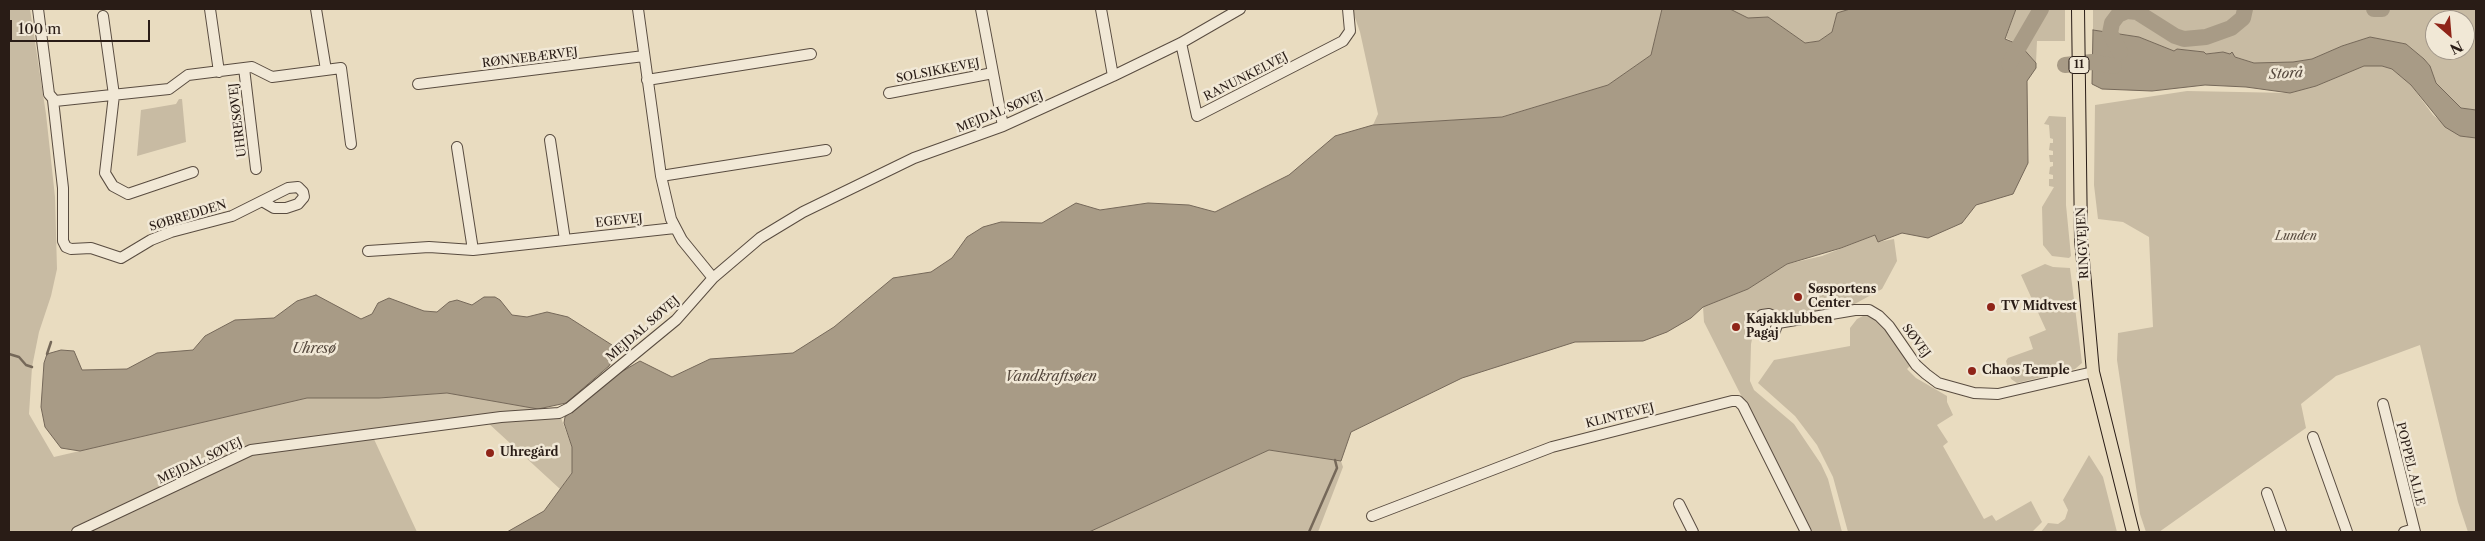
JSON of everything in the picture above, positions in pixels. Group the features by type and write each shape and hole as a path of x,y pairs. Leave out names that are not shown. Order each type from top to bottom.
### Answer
{"main road":[{"name":"RINGVEJEN","path":"2078,9 2081,239 2093,372 2133,532"}],"street":[{"path":"38,9 50,94 53,100"},
{"name":"UHRESØVEJ","path":"210,9 219,72"},
{"path":"316,9 326,70 341,68 352,144"},
{"path":"638,9 662,176 671,219 696,260 713,278"},
{"name":"SOLSIKKEVEJ","path":"981,9 1003,126"},
{"path":"1100,9 1113,76"},
{"name":"MEJDAL SØVEJ","path":"77,532 251,450 500,417 559,413 569,408 676,320 713,278 760,238 803,212 914,158 1003,126 1113,76 1181,43 1240,9"},
{"name":"RANUNKELVEJ","path":"1181,43 1197,116 1343,41 1350,31 1348,9"},
{"path":"103,16 114,95 105,173 113,186 128,194 193,172"},
{"path":"648,80 811,54"},
{"name":"RØNNEBÆRVEJ","path":"418,84 644,56"},
{"name":"UHRESØVEJ","path":"53,100 64,102 169,89 188,74 252,67 272,77 326,70"},
{"name":"UHRESØVEJ","path":"244,68 256,169"},
{"name":"SOLSIKKEVEJ","path":"889,92 993,73"},
{"name":"SØBREDDEN","path":"53,100 63,188 63,241 66,247 71,250 91,248 121,258 151,240 170,232 223,219 262,202"},
{"path":"550,140 565,240"},
{"path":"458,147 473,250"},
{"path":"662,176 826,150"},
{"name":"EGEVEJ","path":"368,251 430,247 473,250 675,228"},
{"name":"SØVEJ","path":"1778,323 1855,310 1869,310 1879,316 1889,326 1916,365 1926,374 1938,383 1974,394 1998,394 2093,372"},
{"name":"KLINTEVEJ","path":"1372,516 1552,447 1738,401 1743,406 1806,532"},
{"name":"POPPEL ALLE","path":"2383,404 2411,531"},
{"path":"2313,437 2347,532"},
{"path":"2267,493 2281,532"},
{"path":"1679,504 1693,532"}],"green space":[{"path":"9,9 30,9 46,114 55,197 57,269 51,296 39,332 32,367 29,414 54,457 307,398 379,398 449,393 538,409 453,422 250,446 68,532 9,532"},
{"path":"1352,9 1662,9 1651,55 1608,85 1501,117 1373,125 1378,114 1360,32"},
{"path":"1730,9 1850,9 1837,13 1832,32 1819,41 1805,43 1768,17 1748,18"},
{"path":"2016,9 2065,9 2065,41 2037,41 2036,63 2020,45 2006,38"},
{"path":"2093,9 2476,9 2476,110 2461,108 2436,83 2430,66 2424,59 2406,44 2370,37 2342,46 2312,59 2293,62 2254,63 2221,52 2206,54 2178,49 2174,51 2139,37 2093,30"},
{"name":"Lunden","path":"2364,66 2382,66 2392,69 2411,85 2433,115 2460,136 2476,138 2476,532 2468,532 2458,502 2420,345 2336,376 2301,404 2306,428 2159,532 2146,532 2140,514 2117,360 2118,333 2153,327 2149,237 2123,222 2098,219 2094,185 2095,105 2187,91 2290,93 2316,86"},
{"path":"179,99 182,99 186,142 137,156 141,110 176,104"},
{"path":"2049,116 2066,117 2066,205 2071,256 2069,258 2052,256 2043,245 2042,207 2054,187 2049,186 2049,179 2053,179 2053,175 2049,174 2053,162 2050,162 2049,155 2053,155 2053,151 2049,150 2053,139 2050,138 2049,125 2044,124"},
{"name":"Søsportens Center","path":"1875,235 1878,242 1894,239 1897,261 1882,289 1851,306 1784,318 1779,312 1769,309 1754,330 1751,344 1750,381 1754,390 1794,424 1821,464 1828,479 1842,532 1810,532 1704,322 1703,307 1748,289 1787,264 1822,256"},
{"path":"2045,264 2053,267 2070,268 2082,363 2075,369 2017,383 2011,379 2006,361 2008,358 2033,349 2029,337 2046,330 2021,275"},
{"path":"1863,316 1870,316 1883,324 1912,364 1907,369 1916,378 1947,396 1947,402 1953,415 1937,425 1948,442 1943,446 1984,519 1992,515 1996,521 2031,501 2042,522 2032,532 1848,532 1833,477 1817,445 1795,416 1758,383 1774,360 1850,346 1850,328 1857,319"},
{"path":"561,418 572,447 572,473 560,489 487,422"},
{"path":"373,437 417,532 88,532 254,454"},
{"path":"1269,450 1341,461 1343,467 1318,532 1089,532"},
{"path":"2089,455 2103,477 2117,532 2041,532 2048,523 2058,524 2065,519 2068,510 2063,500"}],"water":[{"name":"Vandkraftsøen","path":"1662,9 1730,9 1748,18 1768,17 1805,43 1819,41 1832,32 1837,13 1850,9 2016,9 2005,39 2020,45 2036,63 2036,68 2027,81 2028,163 2013,194 1976,205 1962,223 1928,238 1902,233 1878,242 1875,235 1841,248 1787,264 1748,289 1703,307 1691,318 1667,332 1643,341 1575,342 1462,378 1351,432 1341,461 1269,450 1089,532 507,532 544,511 572,473 572,447 564,423 565,417 616,375 640,361 672,377 710,359 793,353 834,327 893,278 931,272 952,258 967,237 983,227 1001,222 1042,223 1076,203 1100,210 1148,203 1189,205 1215,212 1289,175 1335,136 1373,125 1502,117 1608,85 1651,55"},
{"path":"2093,30 2139,37 2174,51 2177,49 2204,52 2206,54 2223,52 2230,54 2232,52 2235,57 2254,63 2293,62 2312,59 2342,46 2370,37 2406,44 2424,59 2430,66 2436,83 2461,108 2476,110 2476,138 2460,136 2445,127 2411,85 2392,69 2382,66 2364,66 2316,86 2290,93 2246,87 2205,85 2152,91 2102,89 2092,84"},
{"name":"Uhresø","path":"316,295 361,319 372,314 378,303 389,298 424,311 437,312 449,302 457,300 472,305 484,297 495,297 500,300 512,315 527,317 547,312 568,317 612,345 616,354 609,366 566,403 538,409 447,393 379,398 307,398 80,451 61,448 45,427 41,407 44,363 47,354 61,350 74,351 82,370 127,369 157,353 193,350 205,336 235,320 274,318 297,301"}],"waterway":[{"path":"2009,64 2041,9"},
{"path":"2120,52 2110,33 2112,23 2118,15 2127,11 2137,12 2175,36 2184,39 2206,37 2231,28 2243,18 2245,9"},
{"path":"2374,9 2382,9"},
{"name":"Storå","path":"2065,65 2092,62 2114,66"},
{"path":"47,354 51,342"},
{"path":"9,354 19,357 26,365 32,367"},
{"path":"1309,532 1337,468 1335,460"}],"place":[{"name":"Søsportens Center","path":"1798,297"},
{"name":"TV Midtvest","path":"1991,307"},
{"name":"Kajakklubben Pagaj","path":"1736,327"},
{"name":"Chaos Temple","path":"1972,371"},
{"name":"Uhregård","path":"490,453"}]}
